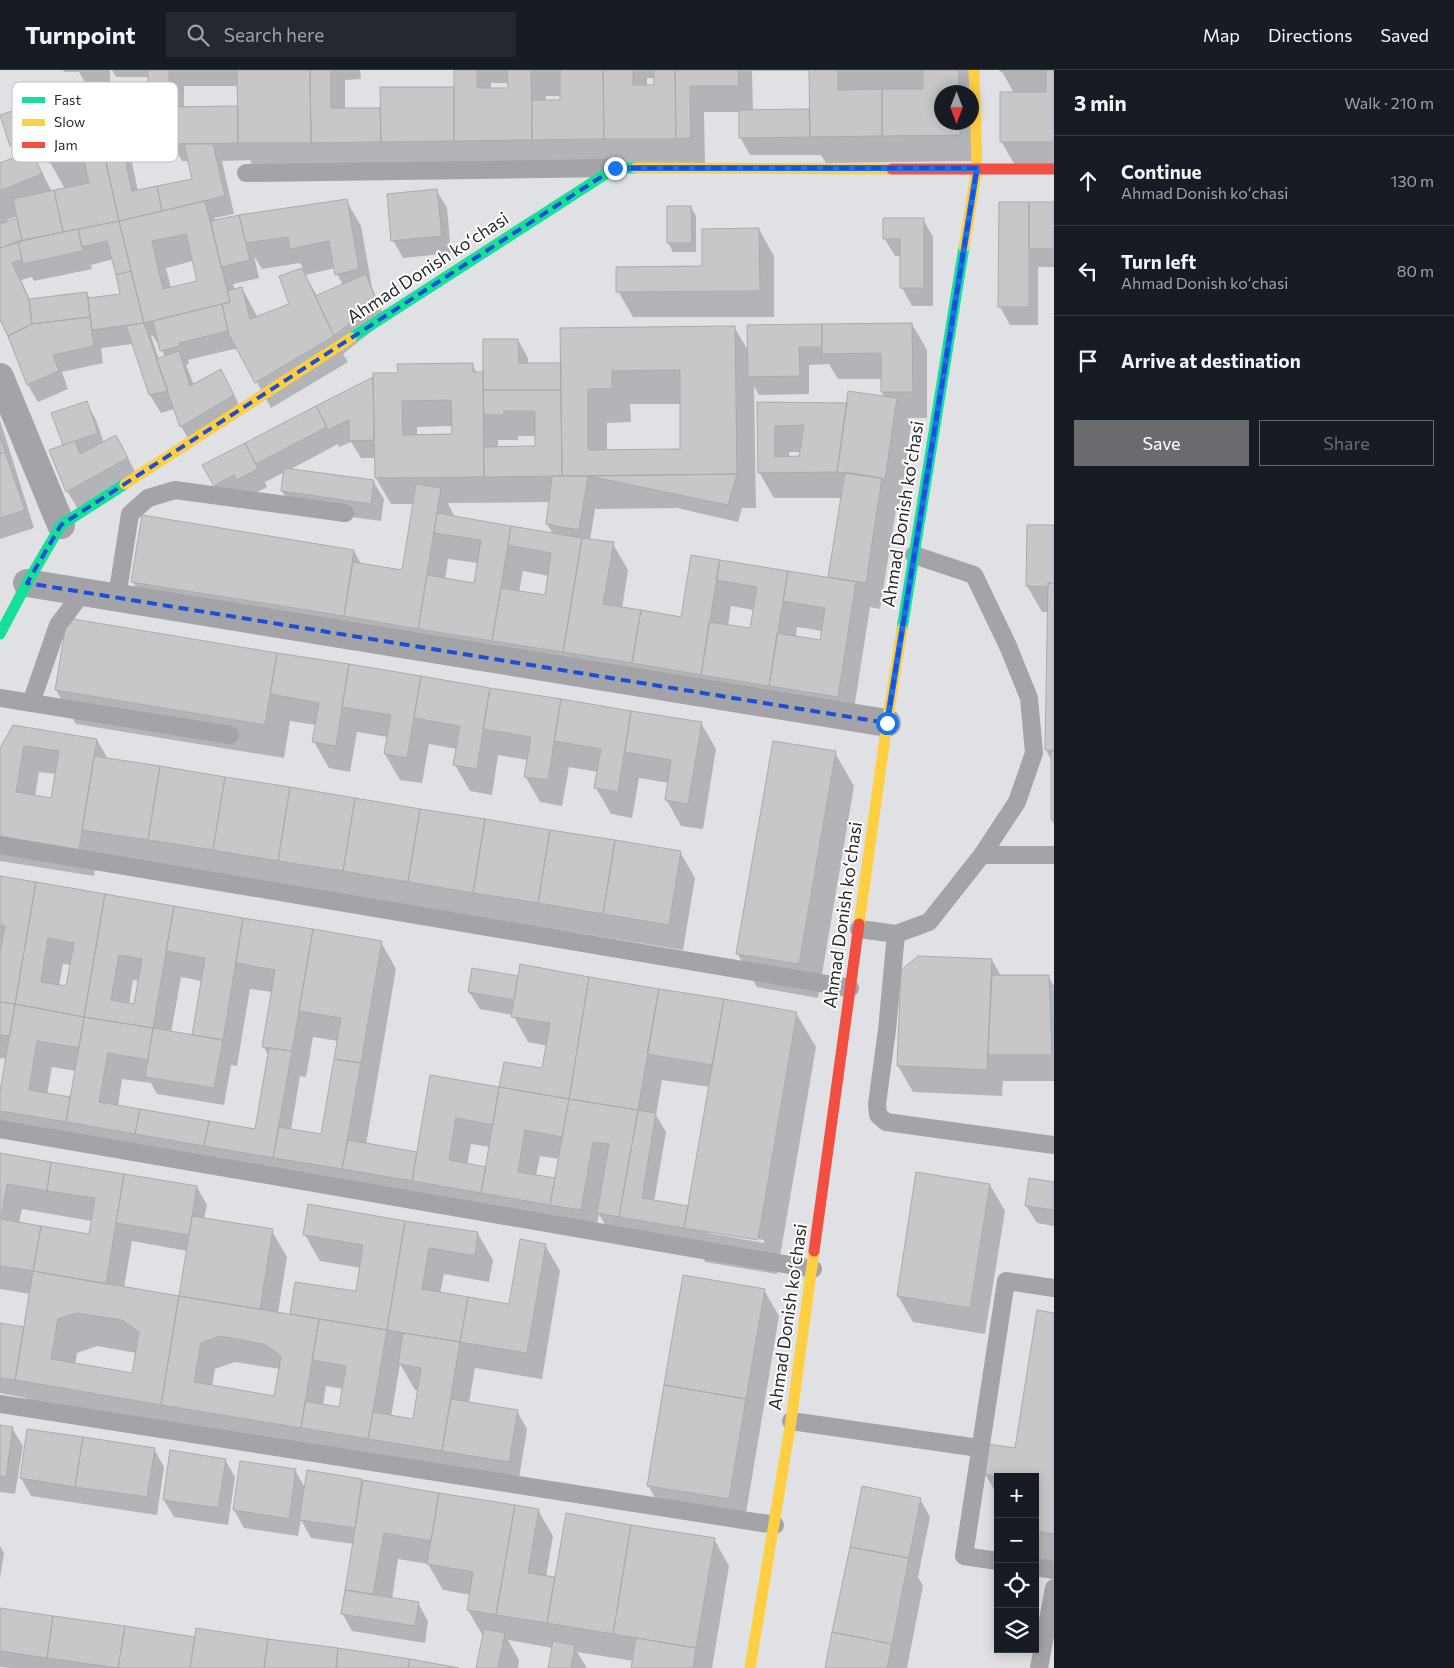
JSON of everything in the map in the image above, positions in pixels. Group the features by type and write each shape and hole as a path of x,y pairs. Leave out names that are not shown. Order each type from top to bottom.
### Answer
{"street":[{"name":"Ahmad Donish koʻchasi","path":"750,1668 791,1421 887,723 977,168 974,70"},
{"name":"Ahmad Donish koʻchasi","path":"0,634 61,525 615,168"},
{"path":"615,168 1054,169"},
{"path":"0,377 61,525"},
{"path":"27,583 887,723"}],"lane":[{"path":"246,173 615,168"},
{"path":"117,597 130,514 148,498 176,490 345,513"},
{"path":"858,930 896,934 929,922 982,855 1017,802 1034,753 1028,698 1008,646 974,575 914,555"},
{"path":"31,703 58,625 83,592"},
{"path":"0,698 230,735"},
{"path":"0,845 850,988"},
{"path":"982,855 1054,855"},
{"path":"896,934 877,1104 878,1115 886,1122 1054,1144"},
{"path":"0,1129 812,1269"},
{"path":"994,1560 964,1556 1006,1281 1054,1288"},
{"path":"0,1404 775,1524"},
{"path":"791,1421 979,1448"},
{"path":"1039,1568 1054,1570"},
{"path":"1039,1668 1054,1588"}],"highlighted area":[{"path":"615,168 977,168 887,723 27,583 61,525"}],"building":[{"path":"148,70 169,70 169,82 148,82"},
{"path":"237,70 310,70 311,143 238,143"},
{"path":"310,70 331,70 331,108 380,108 381,142 311,143"},
{"path":"454,70 477,70 477,88 508,88 507,70 531,70 532,140 454,141"},
{"path":"560,70 603,70 604,139 532,140 532,100 560,100"},
{"path":"603,70 633,70 633,85 654,85 654,70 675,70 676,139 604,139"},
{"path":"675,70 738,70 739,86 690,86 691,138 676,139"},
{"path":"809,70 838,70 838,90 882,89 882,136 810,137"},
{"path":"923,70 959,70 959,85 934,85 934,130 960,130 960,135 882,136 882,89 923,89"},
{"path":"1000,70 1054,70 1054,142 1000,142 1000,92 1046,92 1046,71"},
{"path":"380,87 454,87 454,141 381,142"},
{"path":"238,106 238,143 178,144 178,107"},
{"path":"809,109 810,137 739,138 739,110"},
{"path":"12,111 12,145 10,146 0,115"},
{"path":"184,144 213,144 225,196 162,211 157,186 192,179"},
{"path":"12,158 12,162 37,162 42,174 0,191 0,163"},
{"path":"84,162 106,162 119,221 63,232 54,190 89,183"},
{"path":"106,162 126,162 132,191 157,186 162,211 119,221"},
{"path":"437,189 442,236 391,241 387,194"},
{"path":"54,190 63,232 22,241 13,199"},
{"path":"347,199 359,269 335,275 329,241 290,249 288,237 246,243 239,215"},
{"path":"205,201 230,302 144,323 119,221","holes":["186,234 197,281 163,289 152,241"]},
{"path":"999,202 1029,202 1029,307 998,307"},
{"path":"1029,202 1054,202 1054,249 1029,249"},
{"path":"667,206 691,206 692,243 667,243"},
{"path":"239,215 250,260 221,267 211,221"},
{"path":"17,218 22,241 0,248 0,224"},
{"path":"883,218 924,218 924,288 900,288 900,239 883,239"},
{"path":"119,221 131,271 116,275 107,241 82,247 78,229"},
{"path":"759,228 760,291 616,292 616,267 702,266 702,229"},
{"path":"78,229 83,251 23,264 18,241"},
{"path":"18,241 22,260 12,263 29,299 32,324 8,336 0,320 0,248"},
{"path":"302,268 334,336 255,383 229,335 222,304 230,302 227,291 242,287 250,319 289,304 279,276"},
{"path":"131,271 144,323 92,330 88,298 120,294 116,275"},
{"path":"366,274 377,302 334,336 315,296"},
{"path":"87,292 90,317 32,324 29,299"},
{"path":"222,304 228,331 179,343 180,346 160,351 153,321"},
{"path":"90,317 94,346 53,355 59,371 27,385 8,336 32,324"},
{"path":"144,323 168,391 149,395 126,326"},
{"path":"912,323 913,392 881,392 881,353 822,354 822,324"},
{"path":"822,324 822,347 799,347 800,376 748,377 747,325"},
{"path":"735,326 737,474 562,476 560,328","holes":["680,370 680,449 588,450 588,389 612,389 612,371"]},
{"path":"483,339 518,339 519,363 561,363 561,390 483,390"},
{"path":"179,351 190,386 221,369 234,395 180,427 156,359"},
{"path":"473,363 473,372 483,372 484,477 375,478 373,373 398,373 397,364","holes":["451,400 452,434 403,435 402,401"]},
{"path":"373,377 374,440 349,441 349,420 328,430 316,406"},
{"path":"483,390 561,390 562,476 484,477 484,447 535,446 535,411 504,411 504,415 484,415"},
{"path":"848,391 897,398 885,479 837,472"},
{"path":"87,401 98,433 63,445 51,413"},
{"path":"757,402 847,403 837,472 758,473","holes":["804,425 799,456 775,457 775,426"]},
{"path":"316,406 327,427 256,464 245,443"},
{"path":"116,435 128,458 66,492 49,450 75,441 80,454"},
{"path":"0,436 5,452 0,454"},
{"path":"245,443 258,469 237,480 234,475 214,486 202,465"},
{"path":"5,452 25,510 0,518 0,454"},
{"path":"284,468 374,480 371,504 281,491"},
{"path":"845,472 882,478 866,583 828,577"},
{"path":"737,474 728,505 588,476"},
{"path":"552,476 588,476 579,530 546,524"},
{"path":"416,484 441,488 418,629 344,616 353,562 402,570"},
{"path":"437,513 511,526 492,641 418,629 427,575 474,583 481,540 434,533"},
{"path":"142,515 354,550 344,616 131,582"},
{"path":"1027,525 1054,525 1054,583 1048,583 1048,587 1026,586"},
{"path":"511,526 582,538 563,652 492,641 501,588 545,595 551,553 508,545"},
{"path":"582,538 614,542 603,604 641,610 632,663 563,652"},
{"path":"691,555 720,560 701,675 632,663 641,610 681,617"},
{"path":"720,560 788,571 769,686 701,675 709,622 750,628 757,587 716,580"},
{"path":"788,571 856,582 838,697 769,686 777,633 820,640 825,608 783,601"},
{"path":"1048,583 1054,583 1054,751 1045,750"},
{"path":"67,618 277,653 265,725 55,690"},
{"path":"277,653 349,664 336,746 312,742 319,703 270,694"},
{"path":"349,664 421,676 407,758 384,754 391,715 342,707"},
{"path":"421,676 490,688 477,769 453,765 460,726 414,718"},
{"path":"490,688 561,699 548,780 524,777 531,737 483,729"},
{"path":"561,699 631,711 618,792 594,788 601,749 554,741"},
{"path":"631,711 702,722 688,804 665,800 671,760 625,752"},
{"path":"13,725 97,739 79,850 0,837 0,748","holes":["24,746 59,751 51,798 16,792"]},
{"path":"773,741 836,751 799,964 736,954"},
{"path":"1051,750 1054,751 1054,820 1051,820"},
{"path":"94,756 160,766 148,840 82,830"},
{"path":"160,766 225,777 213,850 148,840"},
{"path":"225,777 290,787 278,861 213,850"},
{"path":"290,787 355,798 343,871 278,861"},
{"path":"355,798 420,809 408,882 343,871"},
{"path":"420,809 485,819 473,893 408,882"},
{"path":"485,819 550,830 538,903 473,893"},
{"path":"550,830 615,840 603,914 538,903"},
{"path":"615,840 681,851 669,925 603,914"},
{"path":"0,876 36,882 15,1004 0,1002 0,953 5,926 0,925"},
{"path":"36,882 105,894 84,1017 15,1004","holes":["48,938 74,943 66,986 41,982"]},
{"path":"105,894 174,906 153,1028 84,1017","holes":["119,955 142,959 134,1004 111,1000"]},
{"path":"174,906 243,918 223,1040 192,1035 205,958 166,951"},
{"path":"243,918 313,929 292,1051 262,1047 275,970 236,963"},
{"path":"313,929 382,941 361,1063 334,1059 341,1018 299,1011"},
{"path":"918,956 992,959 987,1070 897,1066 901,970"},
{"path":"520,964 589,977 569,1099 499,1087 504,1062 542,1068 550,1023 511,1017"},
{"path":"472,968 518,976 514,1000 468,992"},
{"path":"992,975 1049,975 1052,1055 988,1055"},
{"path":"589,977 659,989 638,1110 569,1099"},
{"path":"659,989 724,999 712,1065 647,1054"},
{"path":"724,999 797,1012 758,1240 684,1228"},
{"path":"0,1002 15,1004 10,1036 0,1035"},
{"path":"15,1004 84,1017 79,1048 37,1041 29,1090 70,1097 66,1122 0,1111 0,1091"},
{"path":"84,1017 153,1028 148,1060 108,1053 99,1102 140,1109 135,1134 66,1122"},
{"path":"153,1028 223,1040 214,1088 145,1077"},
{"path":"269,1048 292,1051 273,1158 204,1146 209,1121 255,1129"},
{"path":"334,1059 361,1063 342,1169 273,1158 279,1127 321,1134"},
{"path":"430,1075 499,1087 493,1125 456,1118 449,1160 486,1167 481,1193 412,1181"},
{"path":"499,1087 569,1099 562,1137 525,1130 518,1172 555,1178 550,1205 481,1193"},
{"path":"569,1099 638,1110 619,1217 597,1213 609,1144 593,1142 581,1210 550,1205"},
{"path":"140,1109 209,1121 204,1146 135,1134"},
{"path":"638,1110 656,1113 642,1198 688,1206 684,1228 619,1217"},
{"path":"348,1140 417,1152 412,1181 342,1169"},
{"path":"0,1153 51,1162 47,1191 7,1184 1,1219 41,1226 33,1271 0,1266"},
{"path":"51,1162 124,1174 106,1284 33,1271 41,1226 89,1234 95,1198 47,1191"},
{"path":"916,1172 990,1184 970,1308 897,1296"},
{"path":"124,1174 197,1186 189,1235 116,1223"},
{"path":"1029,1178 1054,1182 1054,1210 1025,1206"},
{"path":"308,1204 405,1221 387,1330 290,1314 295,1282 356,1291 363,1245 303,1235"},
{"path":"192,1216 273,1229 260,1309 179,1296"},
{"path":"405,1221 478,1232 475,1256 429,1248 422,1289 468,1297 460,1342 387,1330"},
{"path":"520,1239 546,1244 527,1353 460,1342 468,1297 509,1304"},
{"path":"33,1271 179,1296 161,1405 15,1380","holes":["77,1313 122,1320 139,1332 132,1373 51,1359 58,1319"]},
{"path":"683,1275 765,1289 746,1399 664,1385"},
{"path":"179,1296 319,1319 301,1428 161,1405","holes":["220,1336 264,1344 281,1356 274,1396 194,1382 201,1343"]},
{"path":"1037,1310 1054,1313 1054,1534 1039,1532 1039,1473 994,1473 994,1476 983,1474 988,1444 1015,1448"},
{"path":"319,1319 387,1330 368,1439 301,1428 305,1401 339,1407 346,1366 312,1360"},
{"path":"0,1323 24,1327 15,1380 0,1378"},
{"path":"403,1333 460,1342 442,1451 368,1439 373,1412 413,1419 421,1368 398,1364"},
{"path":"664,1385 746,1399 729,1499 647,1486"},
{"path":"451,1399 518,1410 509,1462 442,1451"},
{"path":"0,1425 13,1427 6,1477 0,1476"},
{"path":"27,1429 83,1437 75,1487 20,1478"},
{"path":"83,1437 155,1448 147,1497 75,1487"},
{"path":"170,1450 226,1459 218,1508 163,1500"},
{"path":"240,1461 296,1469 289,1519 233,1510"},
{"path":"307,1470 362,1479 355,1528 299,1520"},
{"path":"363,1480 439,1493 431,1541 384,1533 373,1594 345,1590"},
{"path":"862,1486 921,1498 909,1558 850,1547"},
{"path":"439,1493 515,1505 496,1615 467,1610 473,1572 427,1564"},
{"path":"515,1505 539,1509 528,1573 555,1577 547,1623 496,1615"},
{"path":"566,1513 631,1525 613,1634 547,1623"},
{"path":"631,1525 715,1538 696,1648 613,1634"},
{"path":"850,1547 909,1558 892,1644 832,1632"},
{"path":"345,1590 419,1602 415,1626 341,1614"},
{"path":"0,1608 53,1616 47,1658 0,1651"},
{"path":"53,1616 125,1626 118,1668 47,1658"},
{"path":"125,1626 195,1637 190,1668 118,1668"},
{"path":"196,1628 268,1639 264,1668 190,1668"},
{"path":"484,1629 505,1633 498,1668 476,1668"},
{"path":"832,1632 892,1644 887,1668 825,1668"},
{"path":"636,1638 696,1648 693,1668 631,1668"},
{"path":"268,1639 338,1648 336,1668 264,1668"},
{"path":"553,1641 575,1645 571,1668 548,1668"},
{"path":"338,1648 410,1659 408,1668 336,1668"},
{"path":"410,1659 459,1668 408,1668"}],"traffic: fast":[{"path":"351,338 615,168 636,168"},
{"path":"902,629 964,247"},
{"path":"0,634 61,525 125,484"}],"traffic: slow":[{"path":"964,247 977,168 974,70"},
{"path":"636,168 892,169"},
{"path":"125,484 351,338"},
{"path":"859,924 902,629"},
{"path":"750,1668 791,1421 814,1251"}],"traffic: jam":[{"path":"892,169 1054,169"},
{"path":"814,1251 859,924"}],"route":[{"path":"615,168 977,168 887,723"}]}
